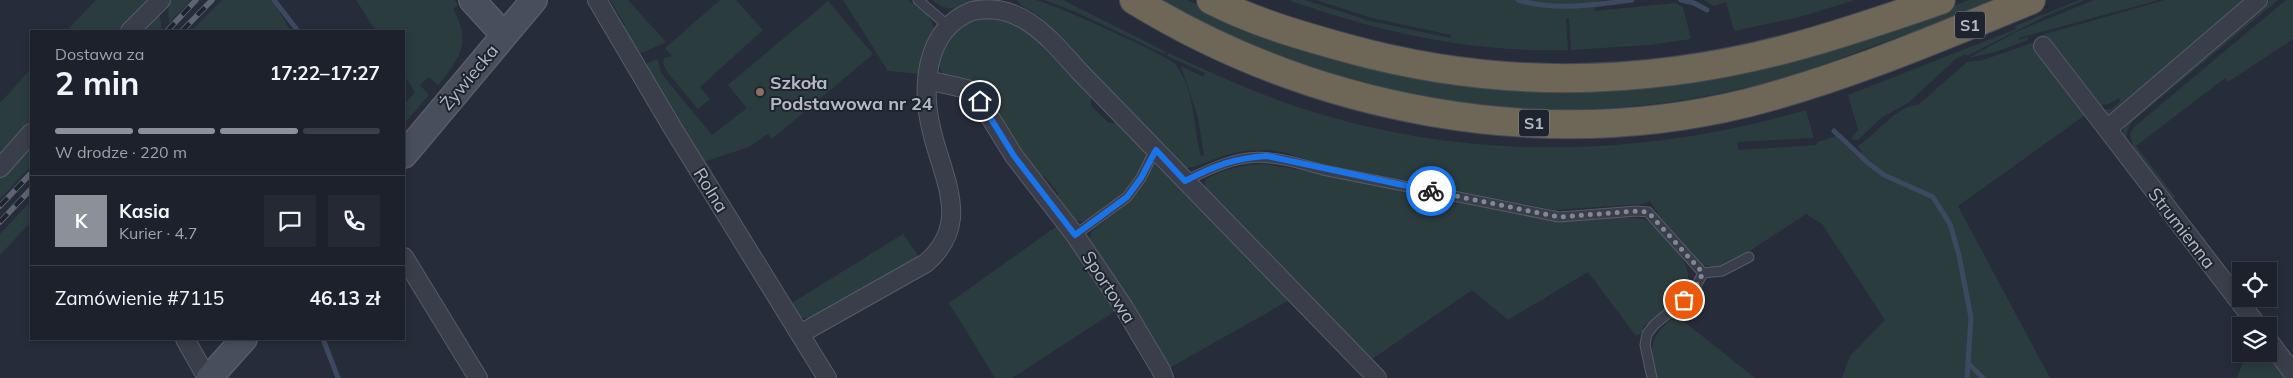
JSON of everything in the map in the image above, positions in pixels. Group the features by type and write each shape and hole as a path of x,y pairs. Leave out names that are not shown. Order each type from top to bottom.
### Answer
{"highway":[{"path":"1118,0 1166,20"},
{"name":"S1","path":"1134,0 1166,20 1212,43 1274,70 1327,88 1388,104 1487,119 1586,124 1632,122 1683,116 1746,103 1848,72 1909,50 2031,0"},
{"name":"S1","path":"1222,4 1260,23 1373,56 1484,74 1544,79 1680,71 1736,60 1799,46 1855,30 1941,0"}],"main road":[{"path":"472,0 504,35"},
{"name":"Żywiecka","path":"405,154 534,0"},
{"path":"208,378 243,340"}],"street":[{"path":"131,30 160,0"},
{"name":"Rolna","path":"597,0 827,378"},
{"path":"2107,130 2258,0"},
{"path":"800,334 926,263 935,256 946,237 951,208 931,131 927,80 930,56 937,40 947,25 960,16 986,6 1008,8 1029,17 1185,181 1378,378"},
{"name":"Strumienna","path":"2043,46 2251,317"},
{"name":"Sportowa","path":"927,80 967,89 980,101 1014,156 1075,235 1143,338 1164,378"},
{"path":"0,168 30,133"},
{"path":"405,259 478,378"},
{"path":"186,340 208,378"},
{"path":"2277,352 2293,373"}],"lane":[{"path":"918,0 947,25"},
{"path":"1075,235 1127,197 1141,178 1156,150"},
{"path":"1185,181 1228,161 1244,157 1267,156 1559,217 1637,211 1648,212 1703,273"},
{"path":"1703,273 1722,271 1749,257"},
{"path":"1652,378 1645,345 1647,334 1654,325 1693,292 1703,273"}],"shaded area":[{"path":"96,0 153,0 125,30 67,30"},
{"path":"191,0 169,23 168,1"},
{"path":"222,0 272,0 290,30 192,30"},
{"path":"356,0 455,0 458,5 453,9 462,31 461,49 457,58 438,85 429,77 420,85 429,95 405,123 405,104 415,92 405,77 405,30 375,30"},
{"path":"610,0 628,0 666,42 642,53 635,52 622,30 625,25"},
{"path":"720,0 736,0 763,30 700,87 710,99 698,109 668,73 663,64 664,58 672,56 665,48"},
{"path":"843,0 908,0 928,15 934,27 921,74 888,71"},
{"path":"932,0 990,0 960,8 947,8"},
{"path":"1017,0 1036,0 1046,3 1108,30 1175,64 1182,74 1190,96 1201,156 1204,155 1198,118 1181,66 1203,77 1205,73 1167,56 1168,53 1250,89 1301,108 1363,126 1426,138 1490,145 1553,147 1617,145 1681,138 1744,126 1806,110 1814,138 1737,142 1739,150 1817,145 1817,142 1836,136 1857,157 1862,152 1857,146 1902,110 1918,105 1967,62 1983,60 2035,42 2088,113 1958,206 2050,378 1842,378 1850,356 1885,320 1822,224 1806,214 1730,264 1713,267 1702,264 1658,214 1650,201 1643,204 1555,210 1324,165 1286,153 1269,150 1244,151 1226,155 1194,167 1181,169 1081,69 1039,16 1021,5"},
{"path":"1044,0 1063,0 1166,52 1164,54 1076,12"},
{"path":"1154,0 1187,0 1222,16 1453,83 1522,90 1929,15 1969,0 1997,0 1938,24 1805,72 1740,89 1636,106 1583,110 1530,110 1425,99 1344,80 1289,61"},
{"path":"1288,0 1305,0 1370,21 1451,38 1451,35 1372,18 1316,0 1605,0 1598,1 1594,11 1675,3 1683,7 1691,39 1649,45 1571,50 1569,18 1566,19 1568,50 1496,48 1461,44 1391,31"},
{"path":"1704,0 1855,0 1796,18 1734,31 1726,2 1714,6"},
{"path":"2079,0 2085,0 2046,16 1967,56 1966,54 1957,58 1908,103 1881,118 1858,140 1851,139 1858,130 1848,95 2016,29 2015,26"},
{"path":"2094,0 2159,0 2019,38 2019,40 2028,37 2028,40 1995,52 1968,58 2018,31"},
{"path":"2165,0 2248,0 2110,114 2106,114 2103,110 2111,109 2120,102 2119,98 2109,104 2101,105 2051,40 2041,36 2031,38"},
{"path":"2270,0 2278,0 2132,122 2127,132 2131,149 2133,147 2130,134 2134,127 2286,0 2293,0 2293,39 2228,82 2225,78 2136,146 2176,198 2170,198 2123,141 2122,134 2127,120"},
{"path":"828,1 873,54 772,139 768,134 749,147 706,161 735,211 730,212 645,68 647,63 658,59 661,73 712,135 747,108 728,85"},
{"path":"159,12 161,30 137,30"},
{"path":"977,16 1021,21 1091,91 1091,106 1109,123 1124,123 1146,149 1146,159 1141,171 1132,184 1120,197 1094,217 1082,221 1073,220 1066,214 1056,200 1058,193 1044,176 1035,175 941,71 939,53 943,45 955,32"},
{"path":"30,70 30,129 0,163 0,103"},
{"path":"30,141 30,167 0,199 0,175"},
{"path":"1155,163 1161,163 1293,298 1166,370 1090,247 1089,239 1092,231 1130,200"},
{"path":"1263,164 1300,169 1554,219 1641,219 1648,221 1659,230 1674,248 1684,262 1688,273 1687,283 1683,293 1676,301 1644,326 1642,332 1636,336 1588,272 1508,320 1472,290 1368,362 1203,191 1206,179 1234,168"},
{"path":"30,202 30,223 0,255 0,234"},
{"path":"1061,223 1120,308 1012,378 995,378 949,303"},
{"path":"903,234 920,258 812,318 798,318 787,306"},
{"path":"1676,315 1755,378 1656,378 1652,357 1653,342 1660,329"},
{"path":"2243,362 2276,362 2291,378 2237,378"}],"waterway":[{"path":"274,0 297,30"},
{"path":"1518,0 1560,6 1632,0"},
{"path":"1681,0 1694,3 1707,10"},
{"path":"1834,131 1868,163 1884,175 1933,197 1950,224 1959,255 1971,318 1967,378"},
{"path":"323,340 338,378"},
{"path":"1968,363 1983,378"}],"railway":[{"path":"168,30 196,0"},
{"path":"183,30 212,0"},
{"path":"0,206 30,174"},
{"path":"0,222 30,190"}],"way so far":[{"path":"1431,191 1559,217 1637,211 1648,212 1703,273 1693,292 1684,300"}],"place":[{"name":"Szkoła Podstawowa nr 24","path":"760,92"}],"route":[{"path":"980,101 1014,156 1075,235 1127,197 1141,178 1156,150 1185,181 1228,161 1244,157 1267,156 1323,170 1431,191"}]}
